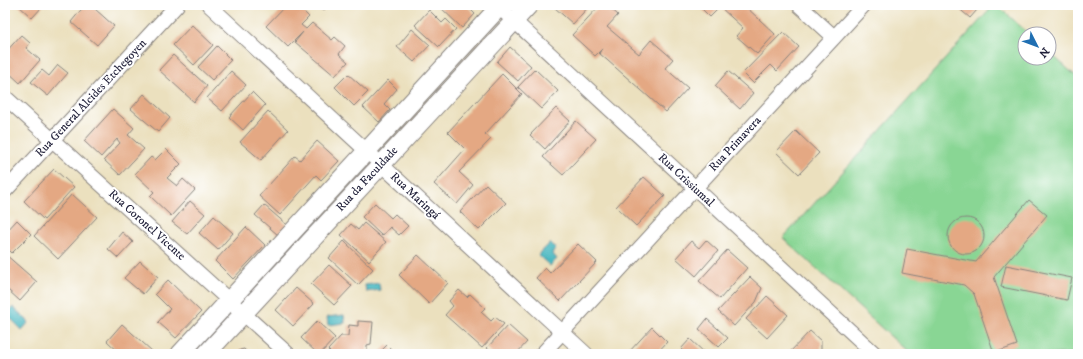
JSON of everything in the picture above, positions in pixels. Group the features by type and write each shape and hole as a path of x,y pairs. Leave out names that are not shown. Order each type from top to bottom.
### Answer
{"street":[{"name":"Rua General Alcides Etchegoyen","path":"5,191 177,5"},
{"name":"Rua Maringá","path":"209,5 366,152 381,164 586,354"},
{"name":"Rua da Faculdade","path":"206,354 529,5"},
{"path":"799,5 834,37"},
{"name":"Rua Primavera","path":"542,354 864,5"},
{"name":"Rua da Faculdade","path":"180,354 499,6"},
{"name":"Rua Crissiumal","path":"499,6 875,354"},
{"name":"Rua Coronel Vicente","path":"5,97 288,354"}],"green space":[{"path":"994,5 997,5 1020,26 1017,26 1017,66 1057,66 1057,59 1078,78 1078,354 910,354 783,238"}],"water":[{"path":"550,243 556,249 552,253 557,259 550,266 538,255"},
{"path":"379,283 380,290 366,292 365,285"},
{"path":"13,307 29,322 22,330 6,314"},
{"path":"344,315 345,323 328,325 327,317"}],"building":[{"path":"18,5 44,5 32,18"},
{"path":"85,5 98,5 95,9 114,26 97,45 71,22"},
{"path":"286,5 297,5 309,17 301,25 306,29 312,23 332,40 335,37 345,46 339,54 348,62 335,76 295,42 303,32 288,47 266,26"},
{"path":"316,5 329,5 323,11"},
{"path":"438,5 466,5 475,14 462,28"},
{"path":"555,5 590,5 573,24 554,7"},
{"path":"600,5 607,5 618,15 607,27 639,54 651,40 673,59 665,68 688,88 666,112 599,53 603,48 595,56 572,35"},
{"path":"698,5 744,5 775,34 757,54 736,36 743,28 720,7 710,17"},
{"path":"931,5 939,5 935,9"},
{"path":"955,5 971,5 977,10 970,18"},
{"path":"429,10 442,23 446,19 456,29 439,47 415,25"},
{"path":"192,25 213,45 194,65 173,45"},
{"path":"412,29 430,45 414,62 397,47"},
{"path":"783,32 799,47 777,71 771,65 753,83 743,73"},
{"path":"21,35 30,43 26,48 40,60 20,83 5,69 5,53"},
{"path":"217,46 231,60 212,80 198,67"},
{"path":"510,47 531,66 518,81 497,62"},
{"path":"173,55 207,86 194,102 159,70"},
{"path":"58,65 68,73 48,96 31,82 42,70 49,76"},
{"path":"535,69 558,91 541,109 518,87"},
{"path":"231,71 246,85 222,111 207,98"},
{"path":"728,71 753,93 740,109 715,86"},
{"path":"348,74 368,92 354,106 335,87"},
{"path":"502,74 522,94 485,134 491,139 459,172 473,185 457,204 434,184 465,149 448,132"},
{"path":"388,80 397,89 384,104 390,110 379,122 363,107"},
{"path":"252,92 265,105 243,130 229,117"},
{"path":"144,94 170,118 158,132 131,109"},
{"path":"556,108 570,121 545,149 530,135"},
{"path":"113,109 134,128 128,135 144,149 120,175 104,160 120,143 117,139 101,157 84,141"},
{"path":"268,111 288,130 261,160 240,142"},
{"path":"576,121 596,139 563,175 543,157"},
{"path":"796,131 819,153 799,174 776,152"},
{"path":"317,141 339,161 321,180 316,175 280,215 259,196 295,156 300,160"},
{"path":"166,149 181,164 167,178 177,186 183,179 195,190 171,216 150,196 154,192 135,174 151,157 155,160"},
{"path":"54,169 74,187 44,220 24,201"},
{"path":"644,177 665,196 636,226 616,207"},
{"path":"486,184 506,203 479,230 460,212"},
{"path":"72,194 97,217 58,259 34,236"},
{"path":"1029,200 1047,215 994,277 1017,345 994,353 974,294 964,285 902,273 907,249 976,262"},
{"path":"190,201 205,214 187,234 172,222"},
{"path":"375,203 391,218 395,214 408,226 399,235 390,227 382,236 362,217"},
{"path":"264,205 287,225 278,235 255,215"},
{"path":"214,216 233,233 218,250 199,233"},
{"path":"970,218 979,223 983,229 983,243 979,249 970,254 962,254 953,249 949,243 948,232 953,223 959,219"},
{"path":"17,220 31,234 12,253 5,246 5,233"},
{"path":"364,223 386,242 369,261 341,235 351,224 358,230"},
{"path":"246,227 265,245 233,279 215,261"},
{"path":"122,232 133,242 118,258 108,249"},
{"path":"706,240 718,251 696,276 676,258 691,241 699,248"},
{"path":"344,241 373,269 358,285 329,258"},
{"path":"578,244 597,262 560,301 536,278 545,268 550,273"},
{"path":"727,250 747,268 720,299 699,281"},
{"path":"5,254 37,282 20,301 8,290 5,293"},
{"path":"418,255 448,283 429,304 399,275"},
{"path":"140,261 158,277 143,294 124,278"},
{"path":"329,265 352,286 334,305 311,284"},
{"path":"1006,265 1072,278 1067,300 1001,287"},
{"path":"750,277 762,288 756,302 734,326 718,311"},
{"path":"168,280 201,312 176,338 158,322 170,309 155,294"},
{"path":"296,288 314,304 293,326 276,310"},
{"path":"459,290 467,297 470,294 485,308 481,312 491,321 495,317 504,324 482,348 445,315 453,306 449,301"},
{"path":"767,296 788,315 767,338 746,319"},
{"path":"707,319 728,338 719,347 699,329"},
{"path":"317,321 335,338 320,354 318,354 301,338"},
{"path":"358,321 373,322 371,344 367,345 367,354 332,354 328,350 341,336 348,336 349,325 358,326"},
{"path":"122,324 152,351 149,354 121,354 107,341"},
{"path":"508,325 527,342 516,354 493,354 487,348"},
{"path":"652,327 667,342 656,354 628,353"},
{"path":"810,331 821,341 821,354 788,354"},
{"path":"690,339 706,354 686,354 681,349"},
{"path":"387,345 396,354 378,354"},
{"path":"244,349 249,354 236,354 240,350"}]}
